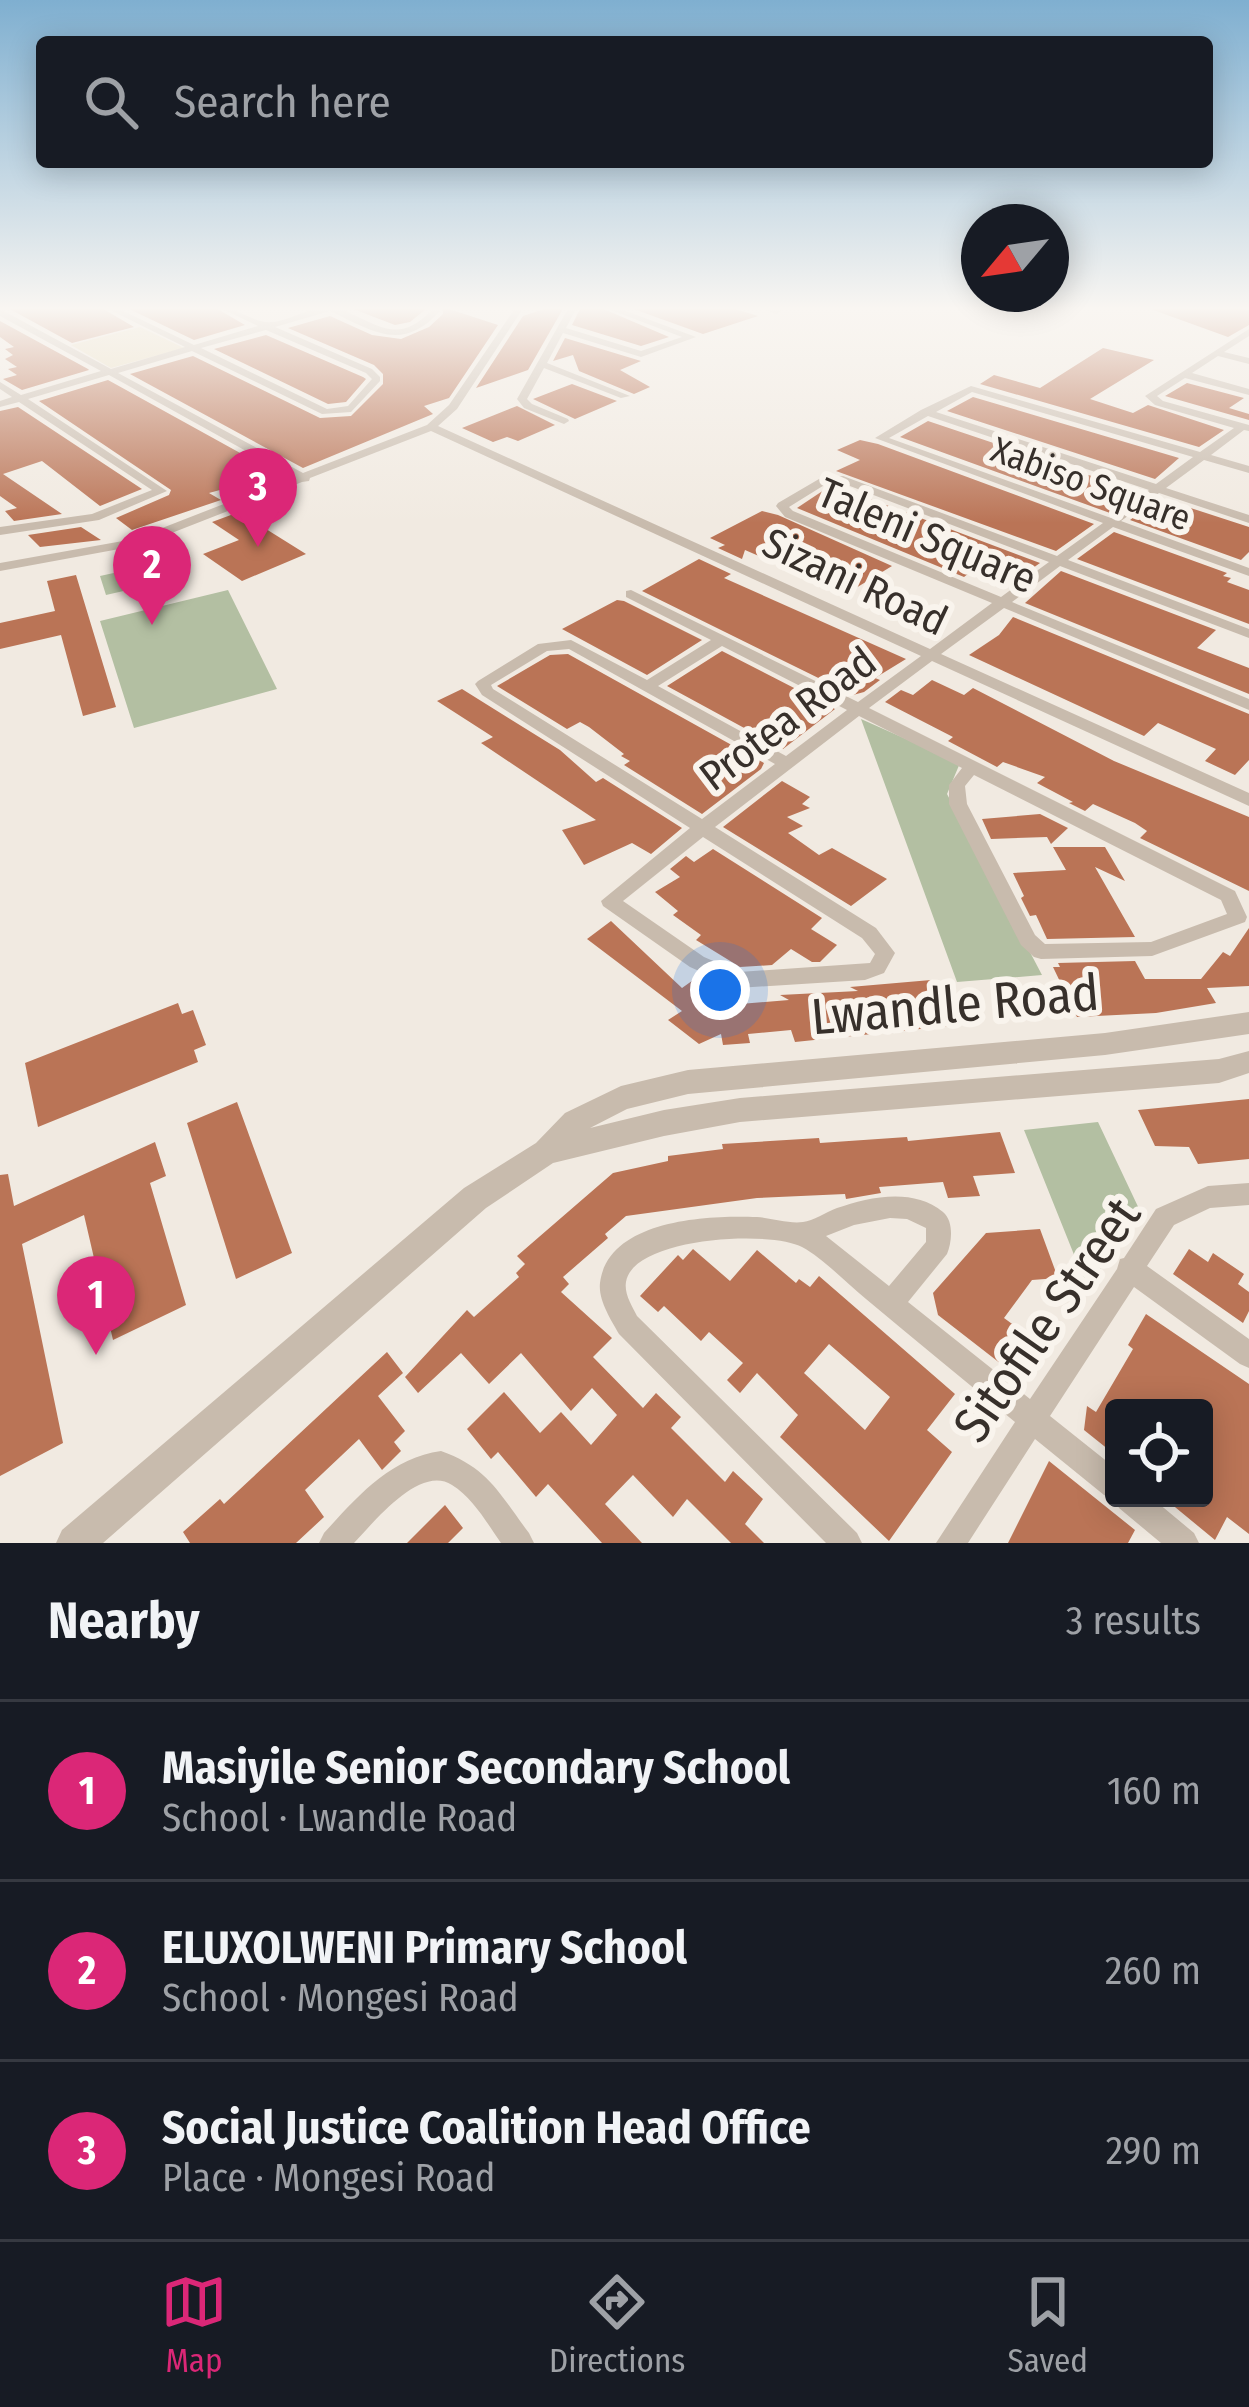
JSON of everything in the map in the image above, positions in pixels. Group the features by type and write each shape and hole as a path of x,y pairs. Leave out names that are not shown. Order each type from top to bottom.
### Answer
{"street":[{"path":"0,404 86,379"},
{"path":"123,379 305,479"},
{"path":"257,379 326,412 351,409 376,379"},
{"path":"0,567 137,542 305,479 431,428 471,379"},
{"path":"533,379 522,401 564,421"},
{"path":"580,379 625,396"},
{"path":"1176,379 1151,398 1245,428"},
{"path":"1201,379 1249,392"},
{"path":"0,385 161,490 95,517 0,531"},
{"name":"Xabiso Square","path":"1249,470 986,391 963,391 880,438 1249,572"},
{"path":"925,412 1249,519"},
{"name":"Sizani Road","path":"431,428 1249,800"},
{"name":"Protea Road","path":"701,829 869,933 885,952 881,962 865,972 737,980 697,962 610,901 701,829 1004,603 1245,428"},
{"name":"Taleni Square","path":"1249,634 844,479 823,481 782,506 789,514 1249,705"},
{"path":"631,594 863,709 973,765 1228,896 1238,917 1152,949 1041,952 1028,940 958,804 957,785 973,765"},
{"path":"646,686 723,640"},
{"path":"701,829 487,692 483,684 558,642 571,644 788,764"},
{"name":"Lwandle Road","path":"75,1543 475,1198 546,1152 574,1122 621,1098 688,1082 1105,1044 1249,1023"},
{"name":"Lwandle Road","path":"546,1152 740,1110 1219,1071 1249,1062"},
{"name":"Sitofile Street","path":"950,1543 1165,1217 1208,1196 1249,1194"},
{"path":"805,1234 840,1216 870,1210 913,1207 927,1212 938,1222 938,1246 891,1303"},
{"path":"847,1543 628,1325 615,1300 613,1281 619,1265 634,1251 659,1238 751,1226 805,1234 1105,1478"},
{"path":"1129,1268 1249,1355"},
{"path":"334,1543 380,1494 410,1473 437,1464 456,1470 519,1543"},
{"path":"1141,1507 1184,1543"}],"green space":[{"path":"182,558 189,576 106,595 100,576"},
{"path":"228,590 277,689 134,728 100,621"},
{"path":"861,719 960,763 947,794 1042,975 957,982"},
{"path":"1098,1122 1141,1213 1087,1287 1024,1130"}],"building":[{"path":"3,379 59,379 22,390"},
{"path":"139,379 240,379 320,418 351,416 383,379 462,379 449,398 424,406 433,414 303,468"},
{"path":"276,379 366,379 346,402 328,404"},
{"path":"482,379 502,379 476,388"},
{"path":"598,379 636,379 650,387 634,394"},
{"path":"1008,379 1040,388 1054,379 1123,379 1090,399 1133,413 1148,405 1224,430 1199,447 980,384"},
{"path":"108,380 278,474 209,493 221,500 132,530 116,518 171,490 39,401"},
{"path":"1187,383 1244,398 1229,408 1249,414 1249,420 1165,396"},
{"path":"572,384 617,401 575,419 533,399"},
{"path":"973,397 1179,458 1155,479 947,411"},
{"path":"517,406 555,425 518,441 507,437 493,442 462,428"},
{"path":"18,407 142,489 100,506 42,461 3,474 62,514 14,521 5,511 17,508 0,496 0,411"},
{"path":"928,421 1139,492 1110,513 900,437"},
{"path":"860,440 1094,524 1056,551 836,471 860,460 837,450"},
{"path":"827,488 841,488 1040,563 1016,580 978,566 964,577 797,508"},
{"path":"1160,498 1249,527 1249,552 1241,560 1130,520"},
{"path":"762,511 892,566 846,594 745,550 742,559 718,548 725,545 710,538"},
{"path":"239,512 306,554 242,581 203,554 239,540 212,522"},
{"path":"81,527 101,540 40,547 28,535"},
{"path":"1114,532 1227,573 1223,576 1231,578 1227,582 1249,590 1249,624 1077,559"},
{"path":"699,559 731,574 724,578 906,659 875,678 880,680 864,692 853,695 642,591"},
{"path":"1061,571 1216,630 1197,648 1249,668 1249,694 1025,603"},
{"path":"76,575 116,707 83,716 61,635 0,649 0,623 55,611 47,581"},
{"path":"617,600 702,640 647,675 562,629"},
{"path":"1013,617 1249,714 1249,760 1235,775 1205,761 1216,749 1158,723 1144,736 969,655 999,635"},
{"path":"722,651 835,709 783,749 667,686"},
{"path":"568,654 764,763 761,769 702,814 624,765 630,761 621,756 624,754 589,727 580,722 567,729 497,686 550,655"},
{"path":"932,680 964,695 973,688 1114,761 1249,817 1249,891 1140,838 1147,831 1135,823 1093,804 1085,811 1037,783 1045,777 1003,762 997,767 948,741 953,737 885,702 901,690 913,695"},
{"path":"462,689 560,750 596,782 603,778 682,828 651,854 632,843 584,865 562,830 596,820 481,743 493,737 437,701"},
{"path":"782,781 810,797 802,804 810,808 787,817 803,826 788,833 819,855 832,848 887,879 851,906 723,827"},
{"path":"1040,814 1068,828 1051,844 1047,837 991,839 982,819"},
{"path":"1053,847 1105,847 1125,881 1095,867 1135,937 1047,939 1036,915 1030,916 1013,873 1066,870"},
{"path":"713,849 822,918 811,929 837,945 820,962 791,949 772,965 740,967 696,940 701,935 673,915 678,911 655,892 680,877 670,869 686,856 694,862"},
{"path":"611,921 682,988 696,978 728,1005 931,980 949,1026 795,1042 791,1030 748,1034 750,1043 723,1045 721,1034 699,1044 668,1020 682,1011 587,939"},
{"path":"1249,928 1249,986 1207,988 1216,1003 1156,1013 1077,1017 1053,967 1060,967 1058,963 1135,961 1145,979 1201,979 1223,952 1230,956"},
{"path":"178,1003 182,1014 193,1010 206,1045 194,1050 198,1062 38,1127 25,1063"},
{"path":"1249,1099 1249,1159 1198,1164 1189,1147 1155,1146 1138,1110"},
{"path":"237,1102 292,1253 236,1279 187,1123"},
{"path":"1000,1132 1015,1173 973,1176 980,1196 948,1198 943,1182 879,1187 881,1193 846,1199 845,1194 757,1198 626,1216 563,1277 569,1284 561,1292 612,1338 593,1357 643,1408 656,1393 681,1417 671,1428 725,1482 733,1471 763,1499 745,1524 764,1543 731,1543 687,1499 673,1517 633,1475 605,1504 642,1543 602,1543 548,1484 536,1497 498,1452 491,1459 467,1429 504,1392 540,1433 561,1412 591,1445 617,1415 592,1388 571,1411 521,1353 489,1384 461,1353 418,1393 405,1377 467,1310 474,1317 519,1277 516,1273 525,1264 517,1256 613,1173 668,1161 668,1156 723,1149 722,1144 819,1138 820,1143 907,1137 908,1141"},
{"path":"155,1142 166,1176 150,1183 186,1305 113,1340 84,1215 22,1244 63,1443 0,1476 0,1175 8,1174 14,1206"},
{"path":"1040,1229 1058,1278 1032,1280 1004,1318 1027,1335 1005,1367 938,1315 933,1293 986,1233"},
{"path":"693,1249 730,1281 757,1250 796,1283 799,1279 810,1287 819,1276 955,1394 927,1430 952,1452 889,1541 780,1437 798,1415 757,1373 740,1393 727,1380 743,1363 709,1332 701,1341 664,1306 658,1312 640,1296 678,1255 683,1260","holes":["829,1344 890,1397 865,1430 804,1373"]},
{"path":"1189,1249 1208,1262 1213,1253 1244,1274 1238,1284 1249,1292 1249,1311 1243,1323 1173,1274"},
{"path":"1146,1314 1249,1384 1249,1534 1227,1517 1215,1540 1175,1507 1213,1507 1213,1399 1105,1399 1105,1447 1084,1430 1087,1406 1096,1412 1133,1349 1128,1345"},
{"path":"387,1352 403,1373 378,1396 405,1431 394,1442 401,1451 382,1470 359,1439 305,1490 324,1517 296,1543 190,1543 183,1532 220,1499 224,1504"},
{"path":"1049,1461 1135,1530 1128,1543 1008,1543"},
{"path":"445,1505 463,1528 448,1543 407,1543"}],"place":[{"name":"Social Justice Coalition Head Office","path":"258,547"},
{"name":"ELUXOLWENI Primary School","path":"152,625"},
{"name":"Masiyile Senior Secondary School","path":"96,1355"}]}
